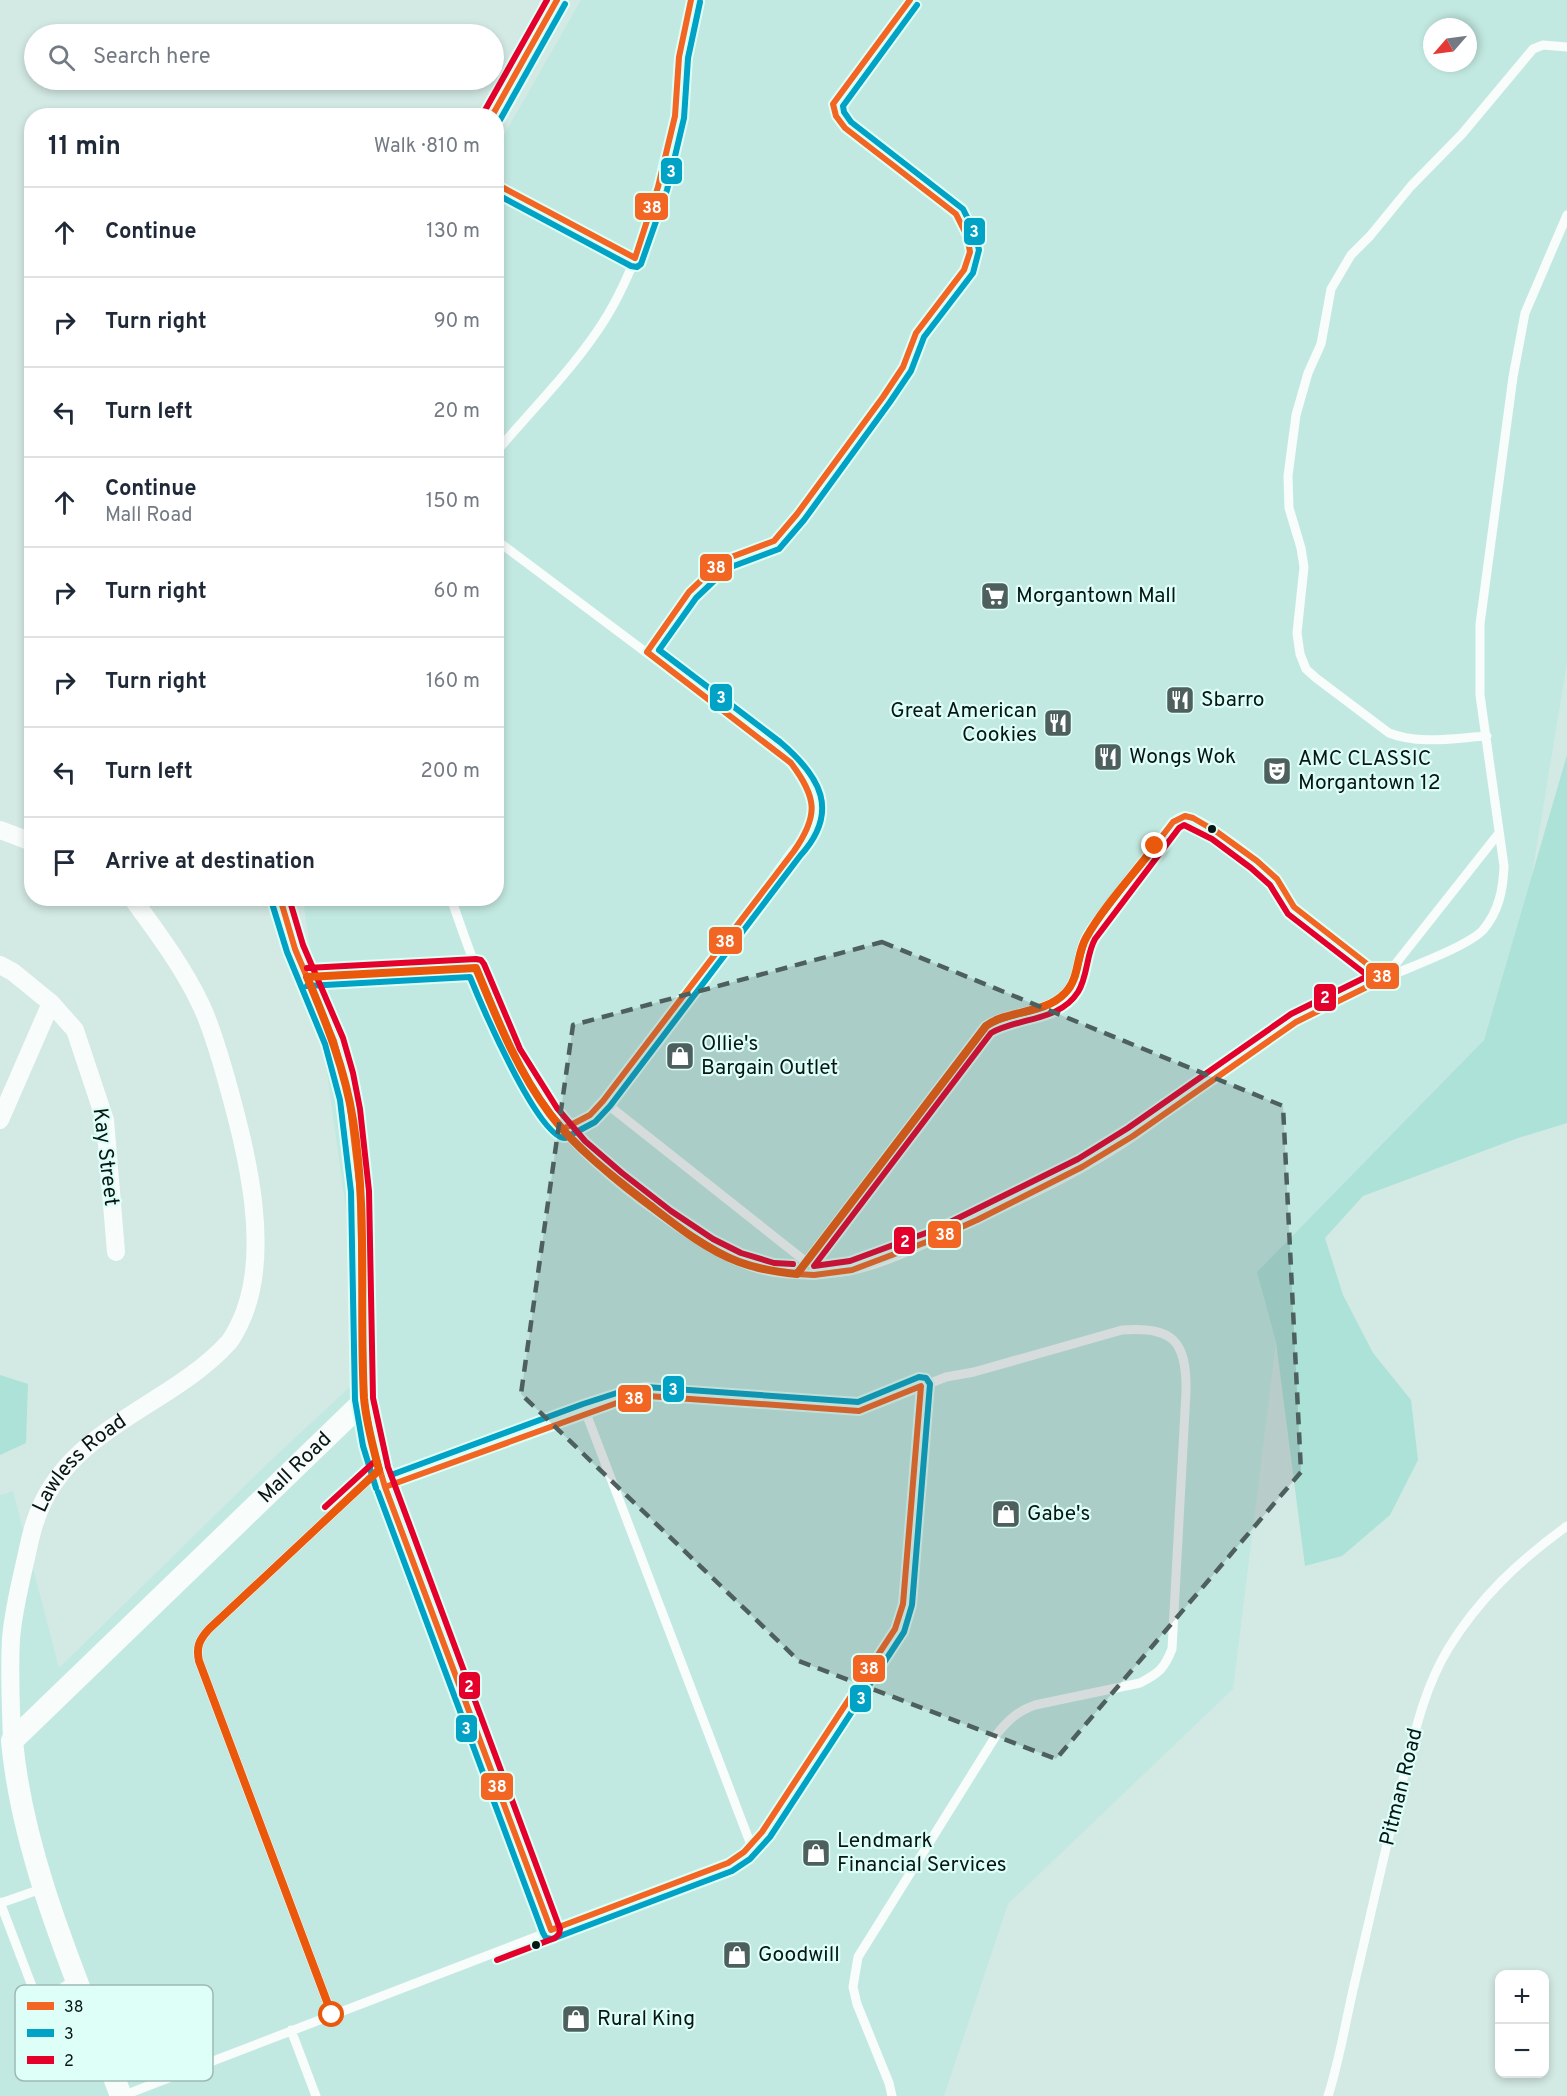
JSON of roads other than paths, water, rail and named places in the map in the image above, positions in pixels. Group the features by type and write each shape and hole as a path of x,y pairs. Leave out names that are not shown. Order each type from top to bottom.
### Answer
{"street":[{"path":"496,108 557,0"},
{"path":"0,830 24,839"},
{"name":"Lawless Road","path":"79,1985 45,1888 21,1807 6,1741 11,1636 18,1591 30,1540 43,1501 65,1468 89,1443 173,1389 208,1362 231,1340 247,1310 254,1274 255,1229 251,1181 236,1114 219,1057 201,1005 183,972 138,906"},
{"path":"282,906 307,977 331,1033 344,1074 353,1122 360,1194 364,1401"},
{"name":"Kay Street","path":"0,965 13,972 51,1003 75,1030 105,1120 116,1252"},
{"path":"0,1120 51,1003"},
{"name":"Mall Road","path":"6,1741 364,1401"},
{"name":"Lawless Road","path":"115,2081 121,2096"}],"lane":[{"path":"504,443 599,329 622,288 635,258 658,187 675,116 679,57 691,0"},
{"path":"647,652 689,592 709,573 726,559 774,541 797,514 883,397 903,367 916,333 964,270 970,252 967,236 956,214 845,128 836,116 833,104 910,0"},
{"path":"1487,736 1434,740 1402,738 1389,733 1306,669 1300,654 1297,633 1304,567 1289,508 1288,476 1300,398 1321,344 1331,289 1351,255 1370,236 1417,179 1462,134 1533,50 1543,45 1567,47"},
{"path":"504,188 635,258"},
{"path":"454,906 476,968 512,1053 550,1113 579,1147 616,1180 709,1247 738,1261 772,1272 814,1275 852,1270 883,1259 937,1238 1047,1186 1133,1136 1281,1032 1385,978 1462,944 1479,934 1491,919 1503,887 1504,866 1480,695 1480,624 1514,377 1526,313 1567,215"},
{"path":"504,546 791,763 808,785 813,798 814,814 805,837 603,1101 590,1115 563,1129"},
{"path":"797,1274 986,1026 1006,1015 1036,1009 1065,994 1078,970 1085,939 1178,818 1184,816 1201,821 1276,877 1294,907 1385,978"},
{"path":"1385,978 1499,833"},
{"path":"307,977 476,968"},
{"path":"603,1101 805,1261"},
{"path":"385,1487 625,1400 648,1396 859,1411 946,1377 974,1372 1122,1330 1142,1328 1162,1332 1174,1341 1183,1354 1187,1371 1172,1649 1166,1665 1155,1675 1140,1683 1035,1705 1021,1710 1008,1720 997,1734 858,1957 853,1987 857,2004 889,2083 892,2096"},
{"path":"213,2060 728,1863 744,1852 762,1832 895,1629 903,1604 921,1386"},
{"path":"364,1401 385,1487 551,1930"},
{"path":"586,1413 751,1845"},
{"path":"332,2015 196,1649 200,1638 209,1629 379,1470"},
{"name":"Pitman Road","path":"1328,2096 1413,1742 1434,1676 1447,1650 1488,1594 1513,1568 1567,1526"},
{"path":"31,1985 0,1903 45,1888"},
{"path":"67,1985 77,1979"},
{"path":"291,2030 316,2096"},
{"path":"121,2096 160,2081"}],"place":[{"name":"Morgantown Mall","path":"995,596"},
{"name":"Sbarro","path":"1180,700"},
{"name":"Great American Cookies","path":"1058,723"},
{"name":"Wongs Wok","path":"1108,757"},
{"name":"AMC CLASSIC Morgantown 12","path":"1277,771"},
{"name":"Ollie's Bargain Outlet","path":"680,1056"},
{"name":"Gabe's","path":"1006,1514"},
{"name":"Lendmark Financial Services","path":"816,1853"},
{"name":"Goodwill","path":"737,1955"},
{"name":"Rural King","path":"576,2019"}]}
